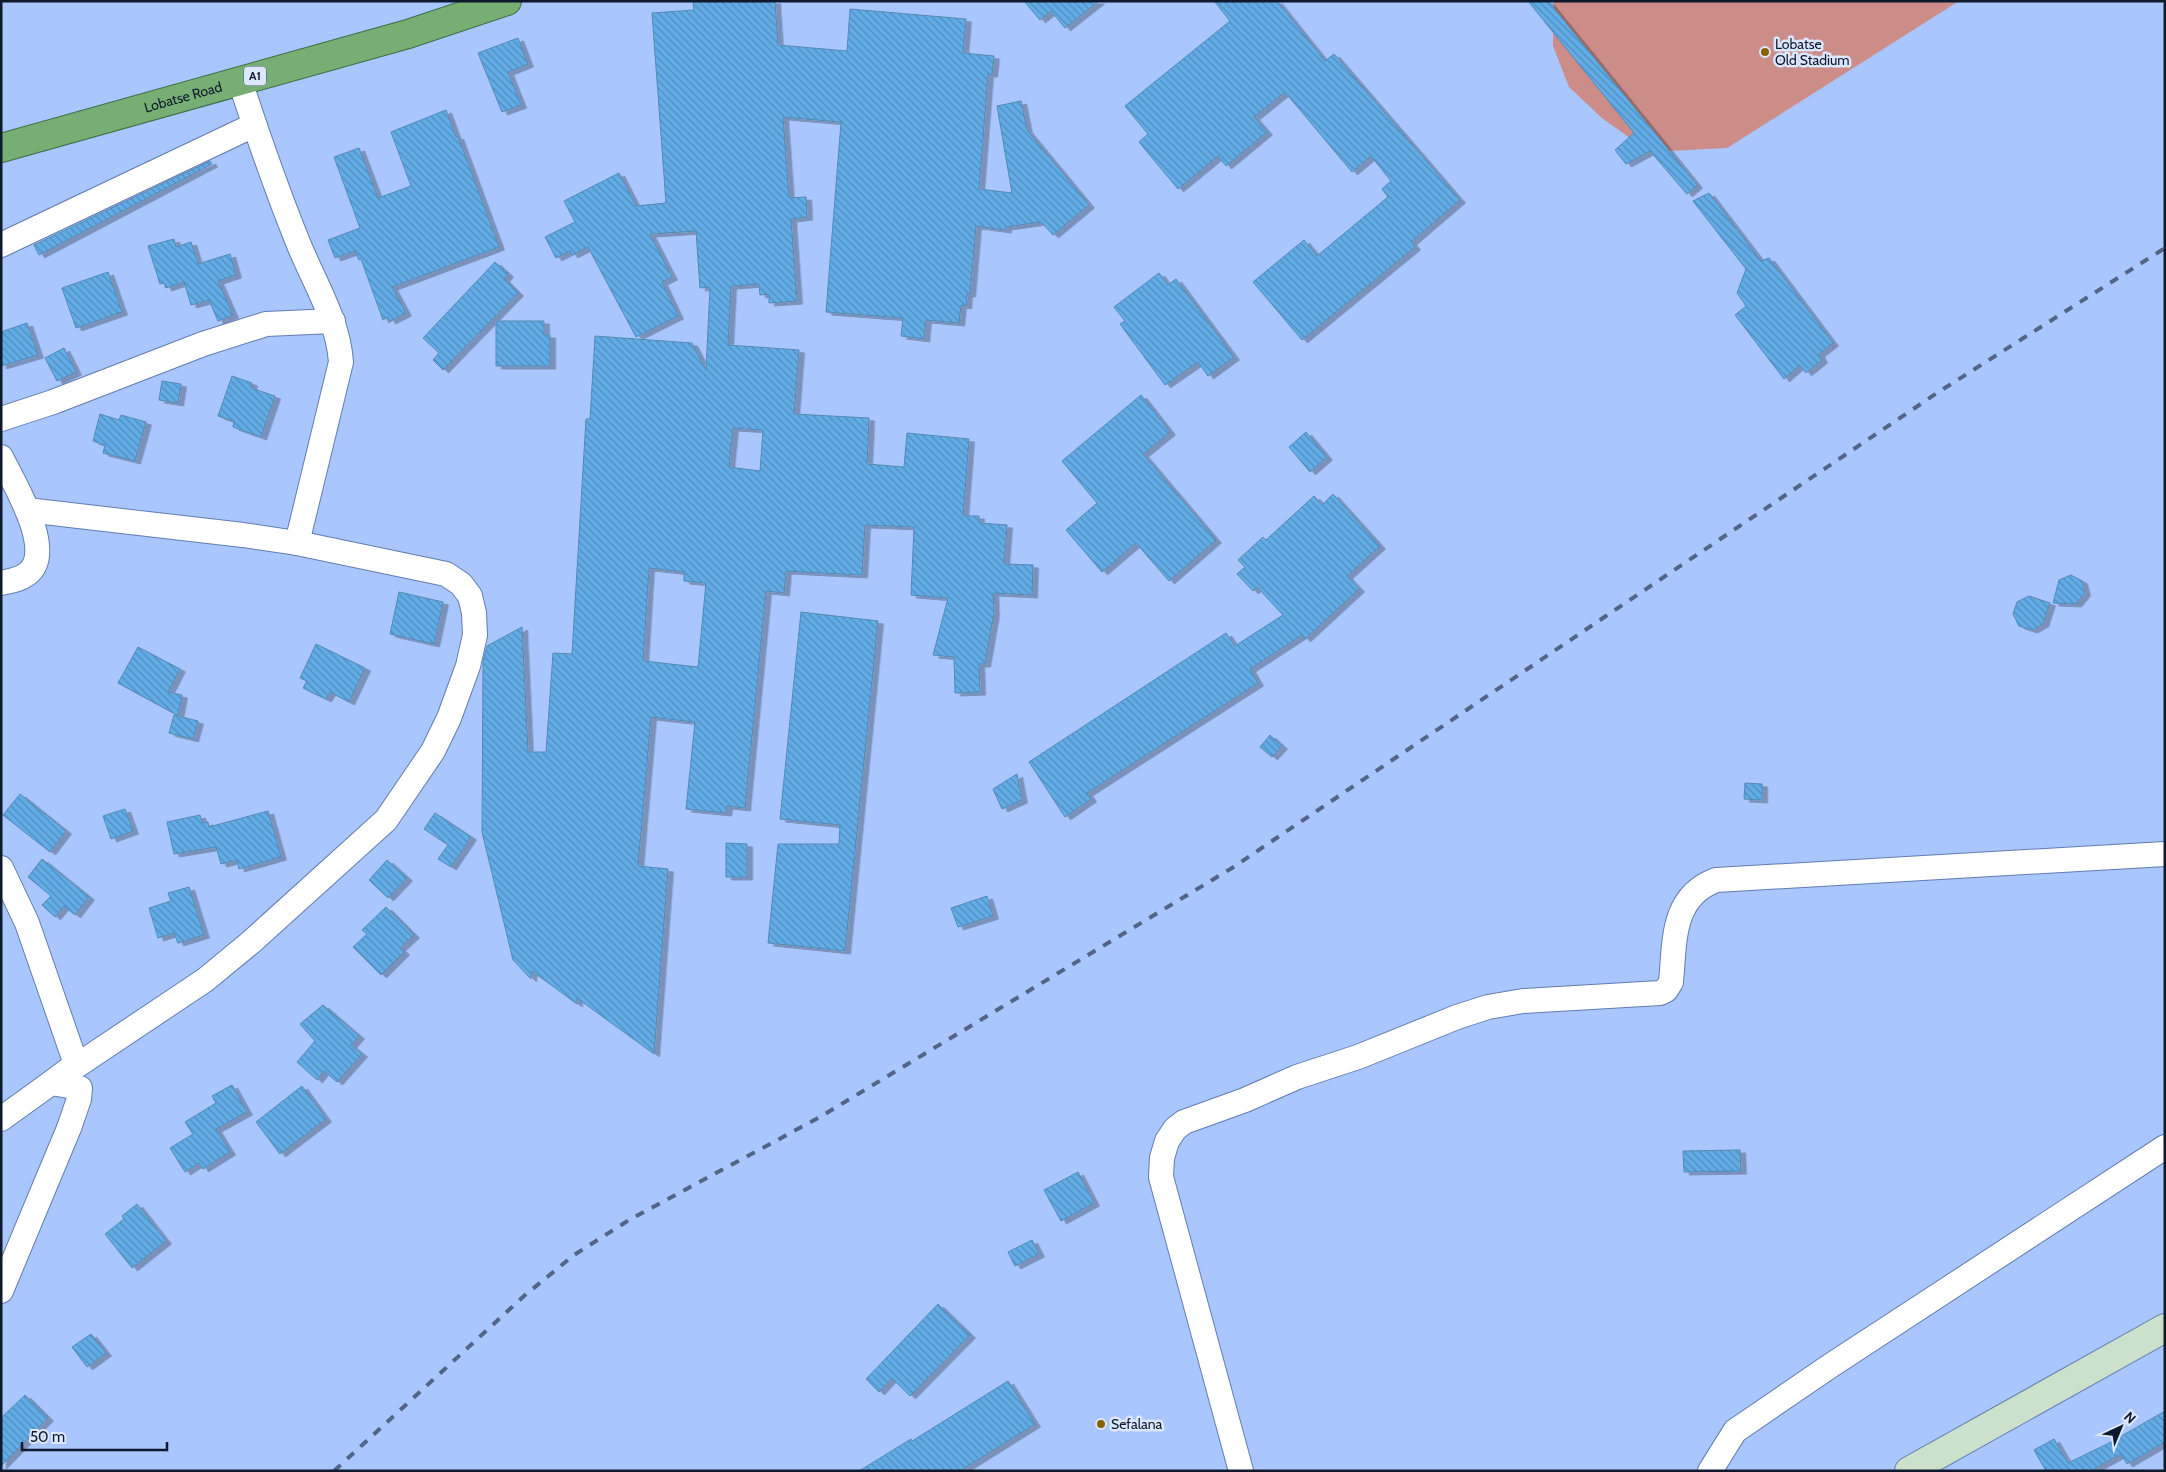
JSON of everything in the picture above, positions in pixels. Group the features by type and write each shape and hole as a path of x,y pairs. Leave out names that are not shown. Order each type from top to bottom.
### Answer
{"highway":[{"name":"Lobatse Road","path":"1,148 408,34 507,1"}],"main road":[{"path":"1909,1471 2165,1328"}],"street":[{"path":"240,80 288,219 338,336 341,362 297,543"},
{"path":"1,245 254,125"},
{"path":"1,419 76,393 203,344 266,324 333,322"},
{"path":"1,457 27,510 37,540 38,554 34,566 28,574 15,580 1,582"},
{"path":"27,510 244,535 297,543 446,574 461,584 470,596 474,613 475,635 468,666 449,718 433,751 400,803 386,820 205,980 51,1083"},
{"path":"1241,1471 1161,1177 1162,1158 1167,1141 1174,1130 1184,1122 1245,1100 1297,1077 1358,1057 1488,1007 1524,1001 1660,993 1666,990 1671,982 1680,912 1697,890 1716,880 2165,854"},
{"path":"1,868 27,923 76,1064 1,1119"},
{"path":"1,1291 36,1211 79,1099 80,1088 51,1083"},
{"path":"1710,1471 1735,1431 1830,1366 2165,1147"}],"shaded area":[{"path":"1554,1 1959,1 1727,148 1650,152 1603,119 1569,87 1553,46"}],"building":[{"path":"693,1 775,1 778,45 847,51 850,9 966,19 963,53 994,56 992,74 988,74 979,189 1012,193 997,106 1021,101 1027,130 1089,205 1053,235 1041,222 1006,227 1006,230 976,226 970,294 967,294 966,306 961,305 959,323 926,320 924,339 901,336 903,318 826,312 841,122 783,117 789,198 806,197 807,217 791,219 797,301 769,303 769,294 760,295 759,284 731,286 728,345 799,350 794,414 869,418 867,464 904,467 907,433 969,439 963,516 979,516 979,523 1007,525 1004,564 1033,565 1032,595 993,593 994,613 985,664 979,664 980,692 955,693 954,657 933,655 948,598 911,595 914,527 865,525 862,575 786,571 784,593 766,591 745,808 727,806 726,813 686,809 695,722 651,717 638,866 668,869 654,1054 577,998 577,1004 532,971 531,979 513,960 482,832 483,661 487,646 522,627 528,752 546,752 553,653 572,654 586,419 590,419 595,336 692,343 706,370 710,287 700,288 696,231 650,234 672,277 662,282 678,316 636,337 588,247 572,255 570,251 556,258 545,237 575,222 564,201 619,173 636,206 666,203 652,13 694,10","holes":["733,428 763,430 760,471 729,467","649,568 684,572 684,581 706,583 698,667 643,661"]},
{"path":"1024,1 1099,1 1065,28 1051,11 1040,20"},
{"path":"1214,1 1277,1 1325,61 1334,54 1460,200 1411,242 1415,247 1302,340 1253,282 1304,240 1317,256 1388,197 1382,189 1391,181 1371,156 1352,172 1285,92 1254,117 1267,132 1226,166 1218,156 1178,189 1139,142 1148,134 1125,106 1230,21"},
{"path":"1528,1 1548,1 1697,185 1687,194 1650,151 1626,164 1615,150 1634,133"},
{"path":"518,38 528,64 508,72 521,105 502,112 478,53"},
{"path":"446,110 456,137 458,136 499,247 392,287 406,313 390,321 388,317 383,320 361,259 359,260 355,251 335,258 328,240 360,228 334,157 359,148 378,198 411,186 391,132"},
{"path":"210,161 212,164 39,255 34,245"},
{"path":"1709,193 1761,261 1769,258 1833,343 1819,354 1822,360 1806,373 1800,365 1784,379 1735,315 1746,306 1737,293 1746,269 1693,201"},
{"path":"174,239 176,247 191,242 198,264 230,254 236,275 218,281 233,315 218,321 209,300 191,305 184,282 166,288 164,283 160,284 148,246"},
{"path":"495,262 508,274 504,279 518,293 443,370 433,360 439,353 423,338"},
{"path":"108,272 122,312 76,328 62,288"},
{"path":"1159,273 1168,285 1176,279 1234,357 1208,376 1198,362 1165,385 1120,324 1125,321 1114,307"},
{"path":"496,321 544,321 544,335 550,335 550,366 496,366"},
{"path":"27,323 38,355 1,366 1,332"},
{"path":"64,348 76,372 57,381 45,358"},
{"path":"232,376 252,383 251,388 275,396 261,437 233,427 234,421 218,416"},
{"path":"162,381 181,384 178,403 159,400"},
{"path":"1141,395 1170,432 1143,454 1216,540 1169,581 1136,543 1102,572 1066,530 1097,503 1062,461"},
{"path":"100,414 119,420 121,415 146,422 135,461 103,453 105,445 93,441"},
{"path":"1306,432 1327,457 1310,472 1289,447"},
{"path":"1333,494 1380,546 1347,576 1359,589 1305,639 1302,635 1250,669 1258,683 1087,793 1091,799 1065,817 1029,762 1226,633 1235,646 1283,615 1257,587 1253,591 1237,574 1245,567 1238,560 1263,537 1266,540 1314,496 1322,505"},
{"path":"2071,575 2082,581 2085,593 2076,604 2053,603 2059,580"},
{"path":"399,592 443,602 434,644 390,634"},
{"path":"2029,596 2050,603 2043,624 2032,630 2019,626 2013,614 2017,602"},
{"path":"801,612 878,621 845,951 768,943 778,844 839,844 840,825 780,819"},
{"path":"316,644 365,668 349,702 330,692 326,699 303,688 307,681 300,678"},
{"path":"138,647 180,669 168,692 182,695 178,716 198,721 193,739 169,733 174,715 177,715 118,683"},
{"path":"1270,735 1282,746 1272,757 1260,747"},
{"path":"1017,774 1022,800 1002,809 993,789"},
{"path":"1745,783 1762,784 1762,800 1744,799"},
{"path":"20,794 66,831 50,852 3,815"},
{"path":"125,809 133,831 111,839 103,816"},
{"path":"268,811 281,857 239,869 237,860 221,864 216,847 174,854 167,822 200,815 202,823 208,822 209,827"},
{"path":"435,813 471,837 451,867 438,859 448,845 424,829"},
{"path":"726,843 747,844 747,877 726,877"},
{"path":"42,859 89,897 75,915 64,906 55,917 42,905 51,896 28,877"},
{"path":"387,860 407,878 388,898 369,880"},
{"path":"189,887 204,935 178,943 174,933 158,938 149,908 171,901 168,893"},
{"path":"987,896 993,916 958,927 951,908"},
{"path":"386,907 414,935 400,948 404,952 381,975 353,947 367,934 362,930"},
{"path":"323,1005 359,1036 351,1045 362,1054 337,1082 324,1071 317,1080 297,1062 315,1041 300,1024"},
{"path":"232,1085 247,1112 216,1129 230,1152 203,1169 199,1163 185,1172 170,1148 193,1134 185,1122 216,1103 212,1096"},
{"path":"302,1086 326,1119 280,1154 256,1122"},
{"path":"1740,1150 1741,1171 1684,1172 1683,1151"},
{"path":"1078,1172 1094,1203 1061,1221 1044,1190"},
{"path":"137,1204 166,1241 132,1268 105,1234 124,1219 122,1216"},
{"path":"1032,1240 1039,1254 1015,1266 1008,1252"},
{"path":"938,1304 970,1335 910,1396 892,1378 879,1392 866,1379"},
{"path":"91,1334 106,1353 87,1367 72,1347"},
{"path":"1008,1381 1035,1424 960,1471 859,1471 911,1439 912,1441"},
{"path":"25,1395 48,1418 1,1466 1,1418"},
{"path":"2165,1411 2165,1442 2127,1464 2121,1454 2090,1471 2046,1471 2034,1450 2054,1439 2068,1463 2111,1442"}],"railway":[{"path":"334,1471 524,1296 574,1255 629,1220 820,1117 1232,868 1937,393 2165,248"}],"place":[{"name":"Lobatse Old Stadium","path":"1765,52"},
{"name":"Sefalana","path":"1101,1424"}]}
